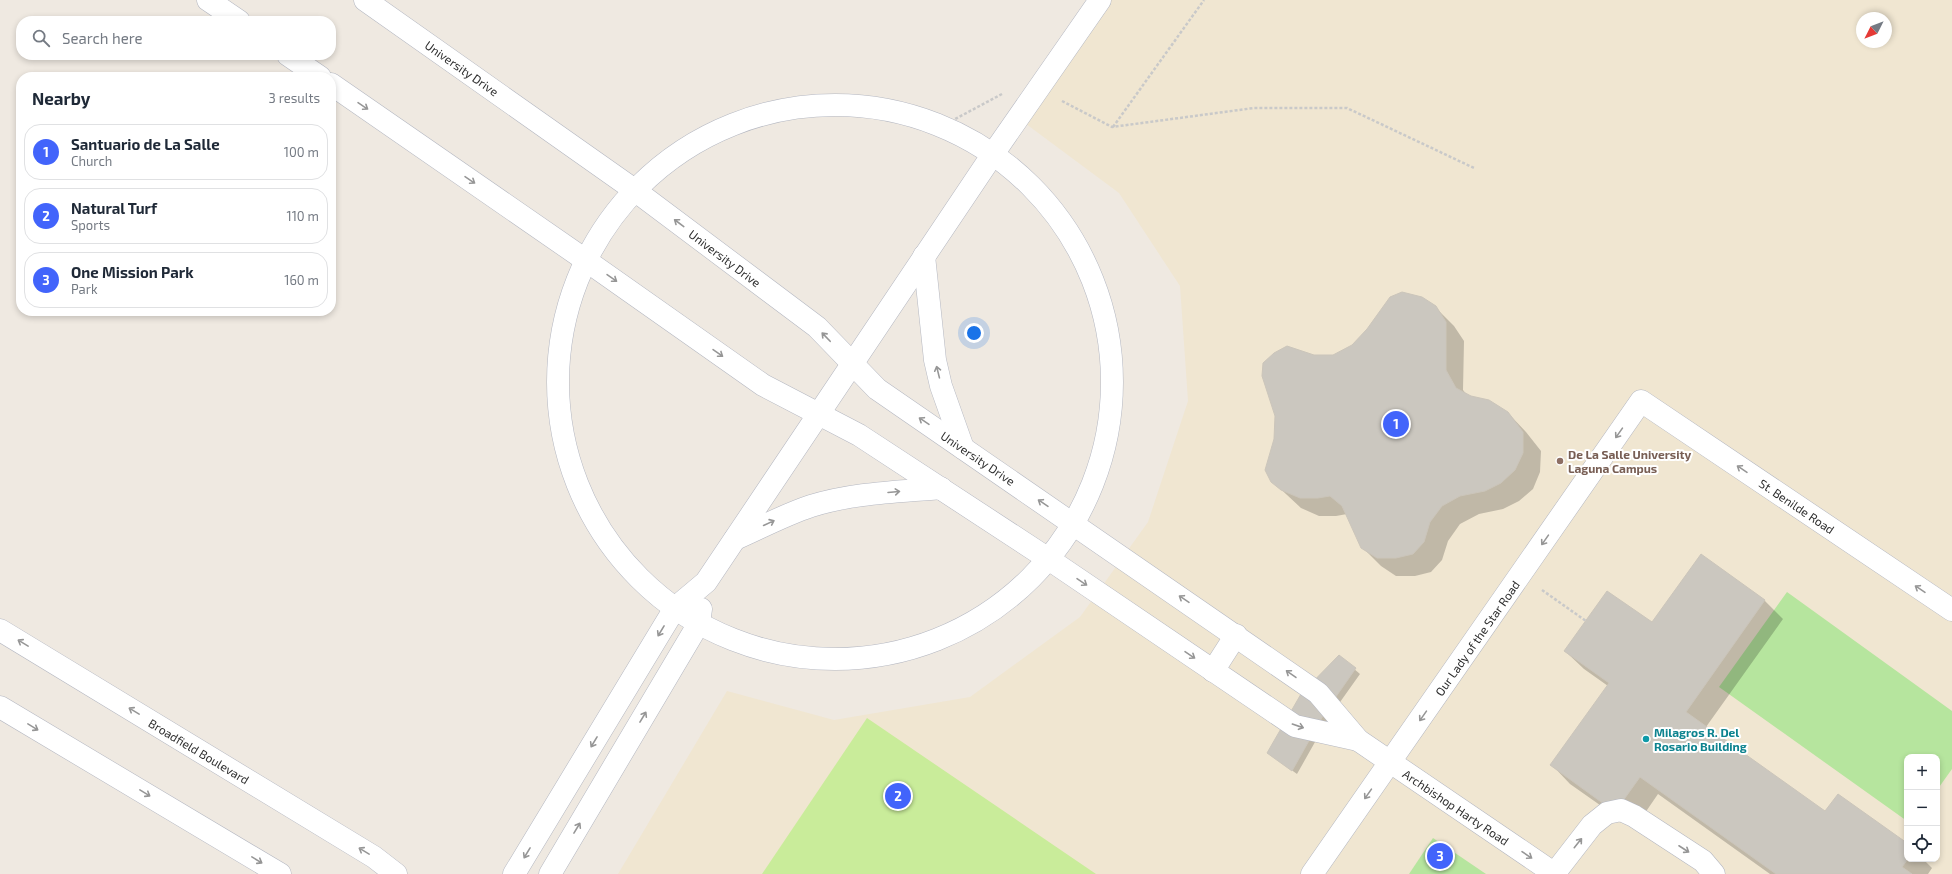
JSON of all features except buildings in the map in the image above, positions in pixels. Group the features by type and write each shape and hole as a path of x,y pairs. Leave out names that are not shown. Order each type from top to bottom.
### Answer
{"street":[{"path":"208,0 232,16"},
{"name":"University Drive","path":"366,0 633,189 817,327 877,389 1318,693 1358,740"},
{"path":"514,874 674,608 706,582 993,154 1100,0"},
{"path":"295,60 313,72"},
{"path":"336,87 584,258 763,385 860,435 1050,560 1295,726 1358,740"},
{"path":"811,104 878,107 942,126 971,140 993,154 1048,204 1085,261 1108,326 1113,395 1112,402 1102,462 1075,525 1050,560 1002,605 945,638 882,656 816,660 752,647 699,623 674,608 629,569 596,524 572,474 559,420 557,365 565,310 584,258 606,222 633,189 684,146 745,118 811,104"},
{"path":"924,256 935,360 941,386 963,448"},
{"name":"Our Lady of the Star Road","path":"1312,874 1641,401"},
{"name":"St. Benilde Road","path":"1641,401 1952,610"},
{"path":"734,540 786,515 811,506 852,496 940,488"},
{"path":"550,874 699,623 706,582"},
{"name":"Broadfield Boulevard","path":"0,630 374,857 396,874"},
{"path":"1213,671 1236,636"},
{"path":"0,706 280,874"},
{"name":"Archbishop Harty Road","path":"1358,740 1554,874"},
{"path":"1554,874 1592,826 1607,813 1621,810 1634,816 1703,861 1714,874"}],"path":[{"path":"1112,127 1204,0"},
{"path":"1038,89 1112,127 1254,108 1347,108 1474,168"},
{"path":"1521,575 1586,621"}],"shaded area":[{"name":"De La Salle University Laguna Campus","path":"1098,0 1952,0 1952,874 618,874 727,691 834,720 970,697 1080,617 1148,522 1188,401 1180,286 1119,193 1018,118"}],"green space":[{"path":"1787,592 1952,711 1952,769 1940,786 1940,754 1904,754 1904,819 1719,687"},
{"path":"867,718 1096,874 762,874"},
{"path":"1433,838 1486,874 1409,874"}],"place":[{"name":"Santuario de La Salle","path":"1396,424"},
{"name":"De La Salle University Laguna Campus","path":"1560,461"},
{"name":"Milagros R. Del Rosario Building","path":"1646,739"},
{"name":"Natural Turf","path":"898,796"},
{"name":"One Mission Park","path":"1440,856"}]}
